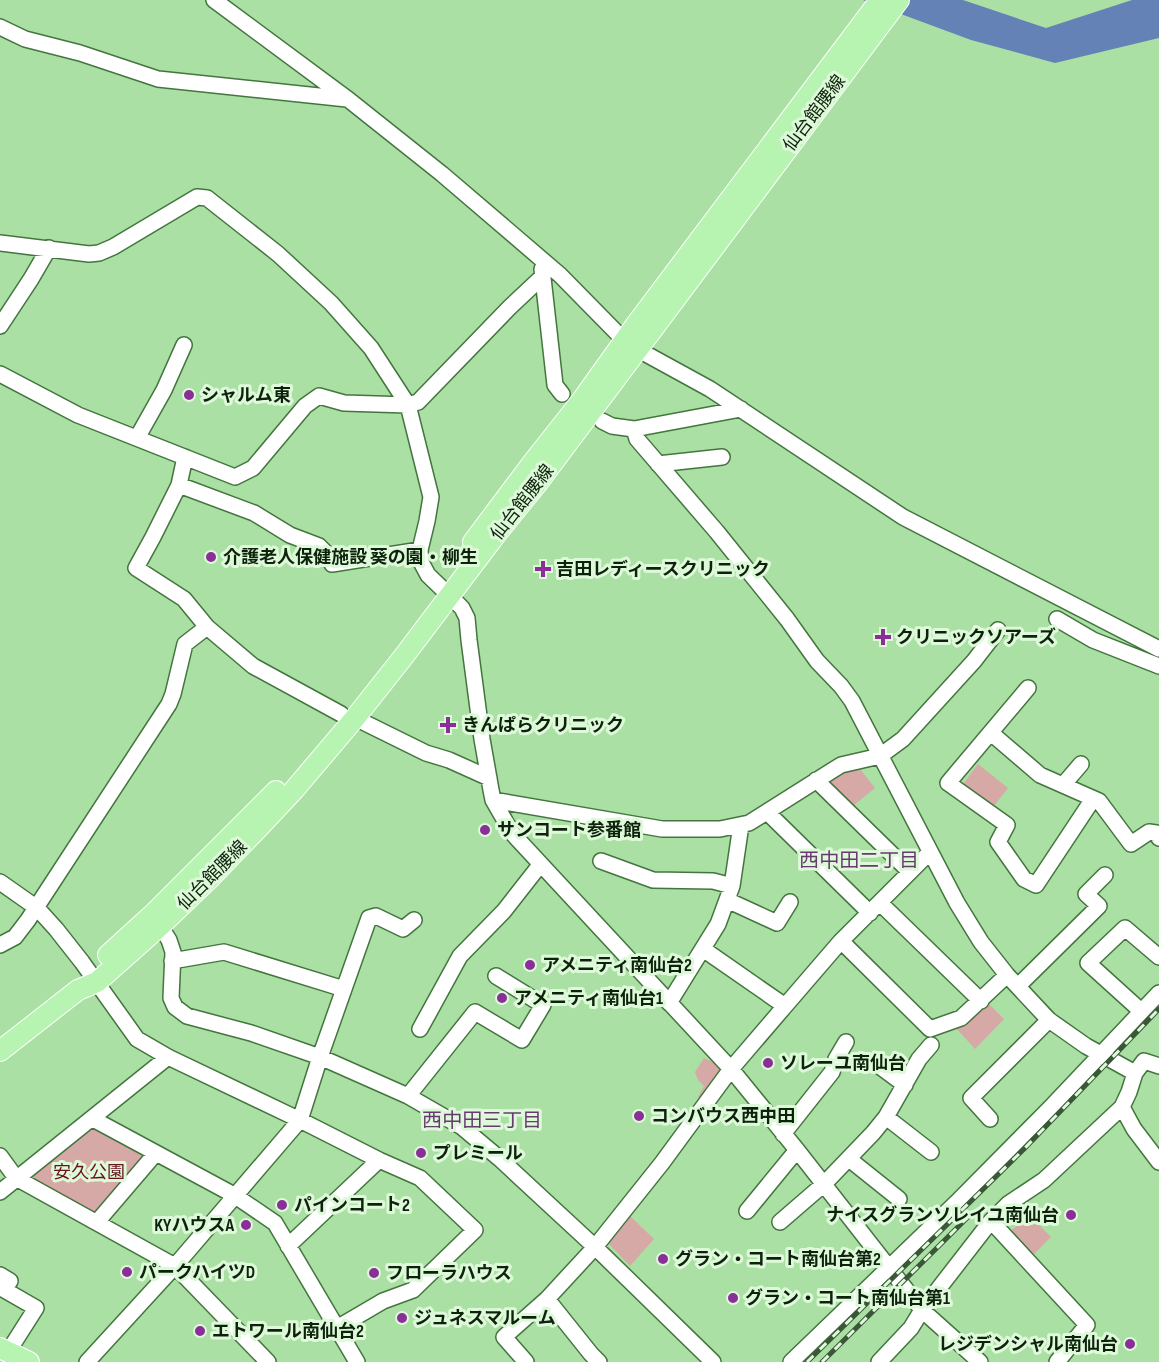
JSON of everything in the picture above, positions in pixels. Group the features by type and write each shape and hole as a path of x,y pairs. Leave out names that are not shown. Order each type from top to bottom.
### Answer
{"main road":[{"name":"仙台館腰線","path":"93,977 404,656 445,591 547,471 643,328 880,0"},
{"name":"仙台館腰線","path":"643,328 899,0"},
{"name":"仙台館腰線","path":"0,1051 160,926 210,878 294,790 348,716"},
{"path":"4,1350 29,1362"}],"street":[{"path":"214,0 349,100 442,174 560,275 631,345 710,389 903,517 1159,649"},
{"path":"0,27 25,39 80,53 158,79 349,100"},
{"path":"0,243 89,254 99,253 197,197 207,198 278,254 331,303 371,348 408,405 431,496 420,550 421,562 428,575 462,608 467,618 489,778 494,800 512,833 731,1069 922,1310 980,1362"},
{"path":"0,326 32,279 49,248"},
{"path":"540,257 555,385 562,394"},
{"path":"0,374 78,415 235,477 252,468 305,406 319,396 344,403 408,405 418,402 543,276"},
{"path":"137,438 164,390 184,345"},
{"path":"602,422 634,429 741,409"},
{"path":"634,429 637,439 724,541 787,619 817,661 852,701 957,903 981,942 1048,1020 1135,1073"},
{"path":"185,457 179,484 136,568 184,600 207,627 252,666 426,753 449,760 489,778"},
{"path":"658,464 722,457"},
{"path":"179,484 254,513 290,535 319,546 327,554 332,564 420,550"},
{"path":"1057,620 1093,640 1159,666"},
{"path":"0,945 15,937 37,908 169,704 185,644 207,627"},
{"path":"494,800 662,829 720,829 749,823 841,765 879,756 903,739 974,661 998,630"},
{"path":"1028,688 948,783 1007,825 998,842 1024,879 1036,885 1093,799"},
{"path":"991,733 1040,775 1099,801 1131,844 1149,832 1156,833 1159,838"},
{"path":"1063,785 1081,764"},
{"path":"816,780 909,871"},
{"path":"767,812 981,1001"},
{"path":"669,1003 718,924 730,893 741,825"},
{"path":"526,1362 504,1337 547,1299 595,1246 662,1163 731,1069 841,941 930,852"},
{"path":"601,861 653,880 713,881 777,923 790,902"},
{"path":"420,1029 460,956 504,911 540,865"},
{"path":"841,941 930,1029 961,1018 1012,980 1099,906 1086,894 1105,875"},
{"path":"0,882 37,908 56,928 137,1039 168,1057 420,1178 475,1230 412,1290 383,1301 337,1328"},
{"path":"87,1362 175,1266 300,1120 369,918 376,916 403,929 414,920"},
{"path":"160,926 173,952 171,998 175,1007 187,1016 251,1033 320,1057 408,1096 462,1127 595,1246 713,1362"},
{"path":"1141,1011 1088,963 1125,928 1159,957"},
{"path":"703,949 785,1006"},
{"path":"172,961 224,952 344,989"},
{"path":"408,1096 475,1012 522,1040 543,1005 496,976"},
{"path":"791,1362 964,1195 1159,993"},
{"path":"990,1119 971,1098 1048,1020"},
{"path":"783,1134 832,1072 836,1059 846,1042"},
{"path":"780,1222 824,1184 886,1117 919,1059 931,1045"},
{"path":"0,1192 168,1057"},
{"path":"879,1362 911,1328 922,1310 991,1221 1008,1204 1044,1180 1122,1107 1135,1073 1144,1061 1159,1066"},
{"path":"878,1065 905,1085"},
{"path":"1122,1107 1134,1129 1159,1162"},
{"path":"886,1117 931,1152"},
{"path":"93,1119 234,1195 275,1223 357,1362"},
{"path":"747,1211 797,1150"},
{"path":"97,1222 156,1153"},
{"path":"0,1156 16,1178 175,1266 268,1362"},
{"path":"849,1159 898,1199"},
{"path":"288,1246 379,1160"},
{"path":"991,1221 1087,1325 1057,1362"},
{"path":"0,1275 10,1281 3,1289 36,1308 4,1350"},
{"path":"547,1299 599,1362"}],"green space":[{"path":"978,764 1008,788 994,806 965,789 964,783"},
{"path":"857,765 875,788 853,806 829,779"},
{"path":"988,1003 1004,1019 975,1049 955,1027"},
{"path":"704,1058 720,1065 722,1075 704,1101 698,1097 704,1086 698,1080 695,1072"},
{"name":"安久公園","path":"91,1127 99,1127 145,1153 146,1158 97,1215 31,1179 30,1173"},
{"path":"1029,1215 1051,1237 1033,1255 1010,1232"},
{"path":"630,1216 654,1239 630,1266 607,1242"}],"water":[{"path":"863,0 963,0 1046,28 1132,0 1159,0 1159,38 1055,63 971,40"}],"railway":[{"path":"807,1362 1024,1149 1159,1009"},
{"path":"822,1362 970,1215"}],"place":[{"name":"シャルム東","path":"189,395"},
{"name":"介護老人保健施設 葵の園・柳生","path":"211,557"},
{"name":"吉田レディースクリニック","path":"543,569"},
{"name":"クリニックソアーズ","path":"883,637"},
{"name":"きんぱらクリニック","path":"448,725"},
{"name":"サンコート参番館","path":"485,830"},
{"name":"アメニティ南仙台2","path":"530,965"},
{"name":"アメニティ南仙台1","path":"502,998"},
{"name":"ソレーユ南仙台","path":"768,1063"},
{"name":"コンバウス西中田","path":"639,1116"},
{"name":"プレミール","path":"421,1153"},
{"name":"パインコート2","path":"282,1205"},
{"name":"ナイスグランソレイユ南仙台","path":"1071,1215"},
{"name":"KYハウスA","path":"246,1225"},
{"name":"グラン・コート南仙台第2","path":"663,1259"},
{"name":"パークハイツD","path":"127,1272"},
{"name":"フローラハウス","path":"374,1273"},
{"name":"グラン・コート南仙台第1","path":"733,1298"},
{"name":"ジュネスマルーム","path":"402,1318"},
{"name":"エトワール南仙台2","path":"200,1331"},
{"name":"レジデンシャル南仙台","path":"1130,1344"}],"district":[{"name":"西中田二丁目","path":"859,860"},
{"name":"西中田三丁目","path":"482,1120"}]}
